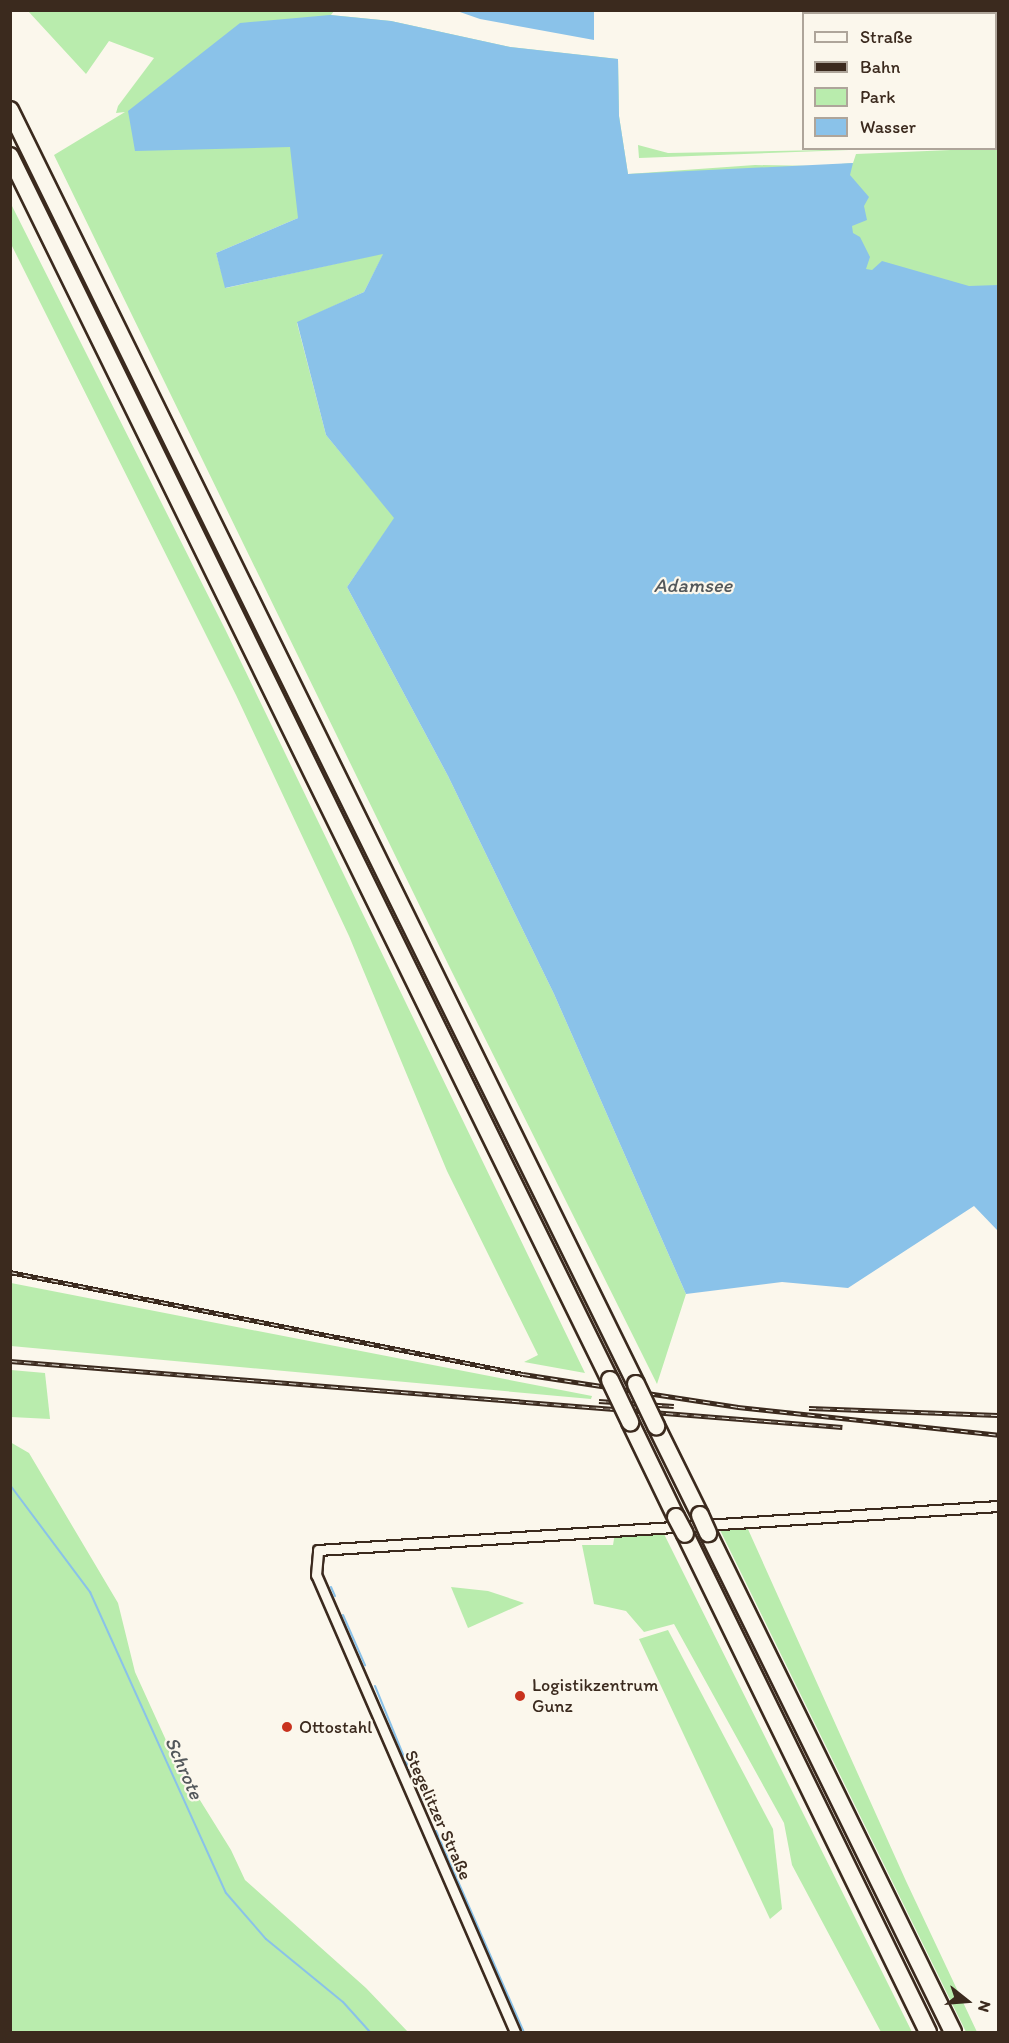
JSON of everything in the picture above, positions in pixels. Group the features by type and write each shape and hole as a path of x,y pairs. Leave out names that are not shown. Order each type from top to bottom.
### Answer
{"highway":[{"path":"10,110 953,2032"},
{"path":"10,156 928,2032"}],"street":[{"name":"Stegelitzer Straße","path":"515,2032 331,1611 314,1568 315,1553 327,1548 999,1506"}],"green space":[{"path":"28,11 334,11 331,15 391,21 510,47 618,59 619,116 628,174 755,165 817,166 853,163 856,154 997,150 998,148 998,295 298,218 216,253 226,288 384,253 364,292 297,323 326,435 395,518 347,587 448,776 554,994 686,1294 657,1384 450,968 54,155 125,112 116,113 118,106 154,58 109,41 86,74"},
{"path":"842,11 998,11 998,144 997,12"},
{"path":"638,145 668,153 850,150 639,158"},
{"path":"11,204 225,629 585,1373 524,1362 538,1355 447,1171 349,936 236,695 11,244"},
{"path":"11,1283 592,1396 591,1399 11,1346"},
{"path":"11,1370 45,1373 50,1419 11,1417"},
{"path":"10,1442 29,1453 118,1603 135,1672 175,1760 231,1850 245,1880 366,1988 408,2032 11,2032"},
{"path":"747,1527 906,1881 977,2032 966,2032 720,1530"},
{"path":"615,1533 664,1534 912,2032 881,2032 792,1865 784,1823 674,1624 644,1632 626,1611 594,1604 582,1545 613,1545"},
{"path":"451,1587 488,1591 524,1603 468,1628"},
{"path":"668,1630 773,1829 782,1909 770,1919 639,1639"}],"water":[{"path":"457,11 594,11 594,40 480,19"},
{"name":"Adamsee","path":"330,15 391,21 510,47 618,59 619,116 628,174 853,163 850,175 869,197 864,206 867,220 852,226 853,233 860,237 870,257 866,269 872,270 882,261 969,286 998,285 998,1231 974,1206 848,1288 782,1282 686,1294 554,994 448,776 347,587 394,518 326,435 297,322 364,292 383,254 225,288 216,253 298,218 290,147 135,151 128,111 240,23"}],"waterway":[{"name":"Schrote","path":"10,1485 90,1592 226,1893 266,1939 343,2002 370,2032"},
{"path":"331,1587 335,1596"},
{"path":"343,1615 365,1665"},
{"path":"375,1686 409,1769"},
{"path":"422,1796 424,1801"},
{"path":"436,1831 524,2032"}],"railway":[{"path":"10,1272 523,1374 738,1407 998,1435"},
{"path":"10,1361 842,1427"},
{"path":"599,1401 674,1406"},
{"path":"809,1408 998,1415"}],"place":[{"name":"Logistikzentrum Gunz","path":"520,1696"},
{"name":"Ottostahl","path":"287,1727"}]}
